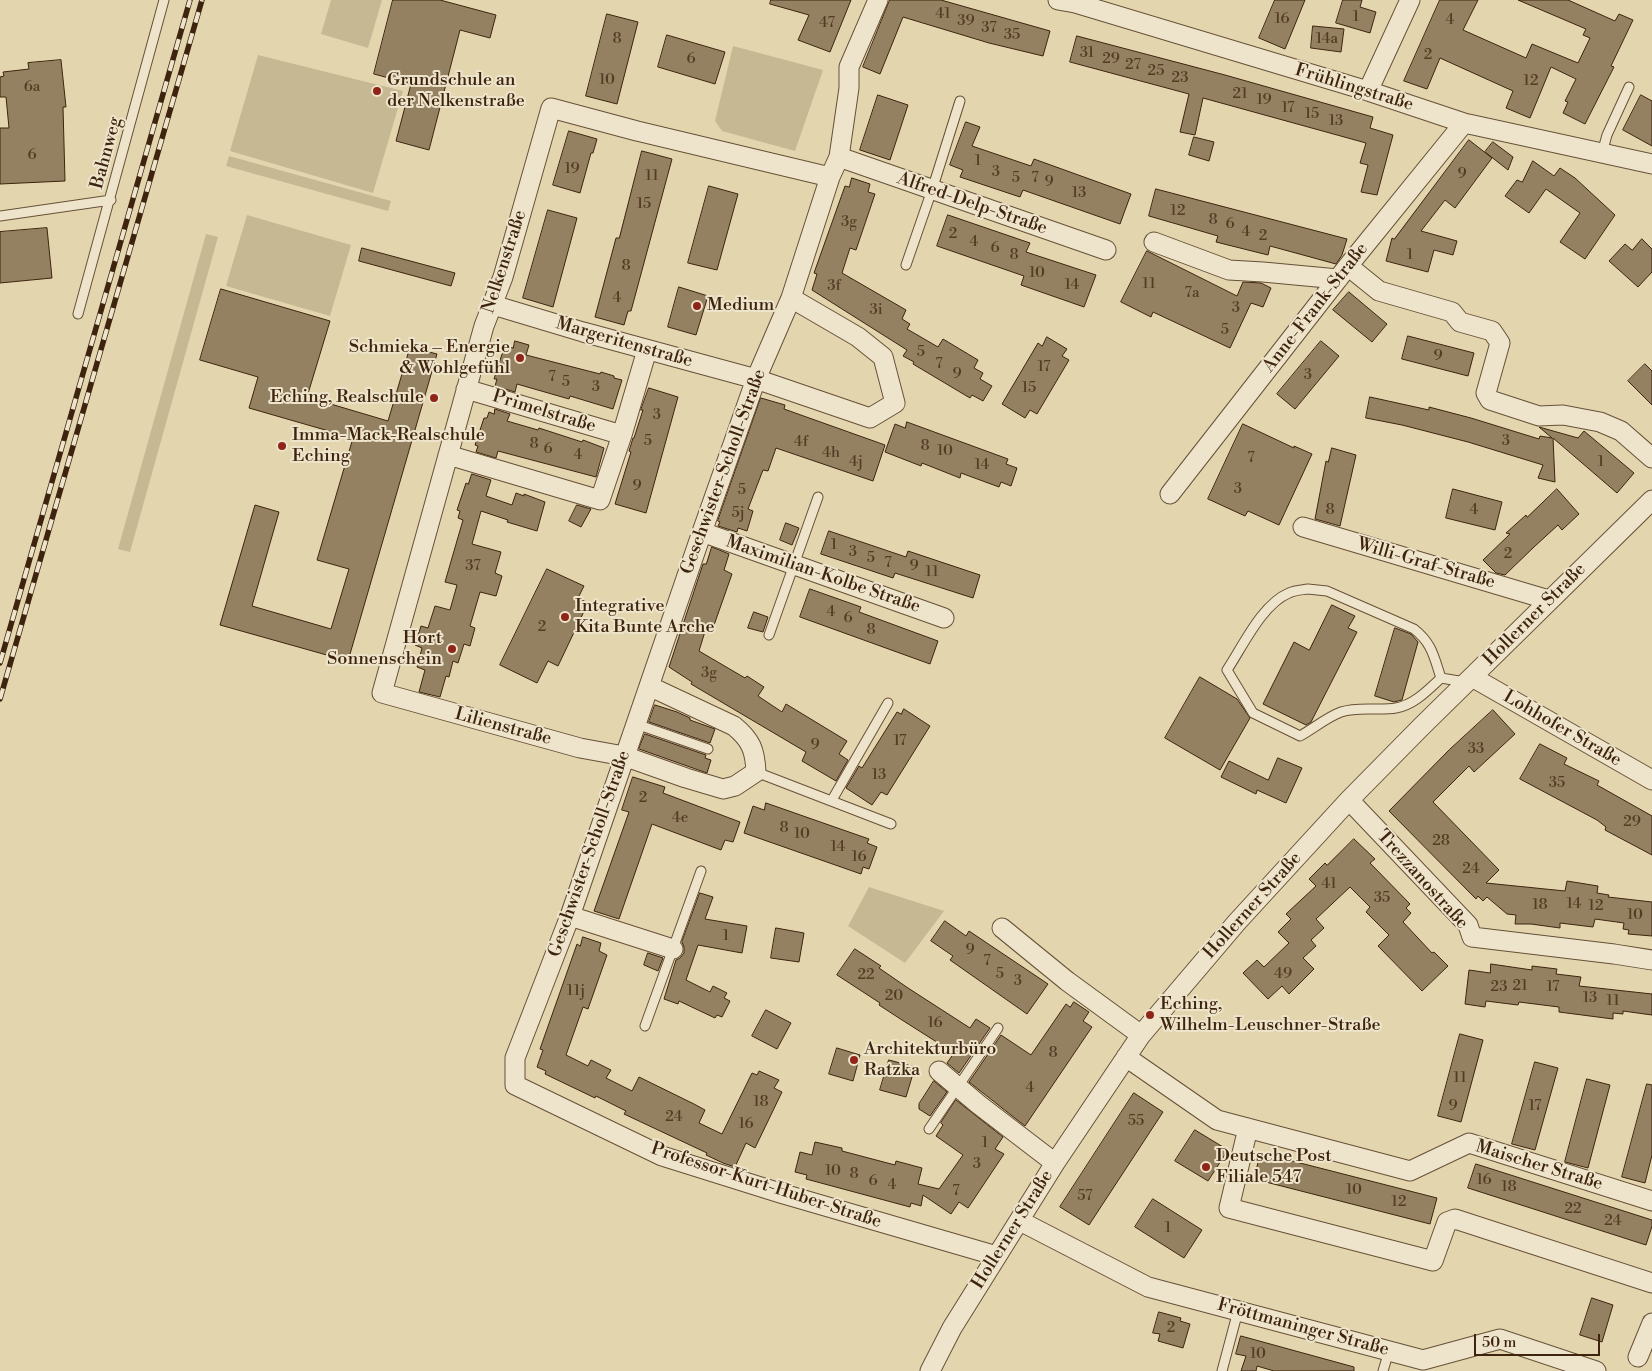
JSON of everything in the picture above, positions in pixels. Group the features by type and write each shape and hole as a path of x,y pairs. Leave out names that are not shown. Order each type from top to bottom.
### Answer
{"street":[{"name":"Geschwister-Scholl-Straße","path":"515,1085 515,1058 570,916 756,379 791,298 830,177 839,157 850,88 849,67 878,0"},
{"name":"Frühlingstraße","path":"1058,0 1084,6 1368,92 1464,123 1652,164"},
{"path":"1368,92 1410,0"},
{"name":"Nelkenstraße","path":"382,693 484,326 504,277 551,108 637,131 830,177"},
{"name":"Anne-Frank-Straße","path":"1170,494 1343,273 1464,123"},
{"name":"Alfred-Delp-Straße","path":"839,157 1106,250"},
{"path":"1154,242 1230,270 1343,273 1379,292 1452,312 1460,322 1492,331 1500,343 1486,393 1490,400 1539,416 1563,415 1600,422 1621,431 1652,458"},
{"name":"Margeritenstraße","path":"493,305 647,350 756,379 870,418 895,402 883,357 858,337 791,298"},
{"path":"448,455 600,500 622,436 647,350"},
{"name":"Primelstraße","path":"466,389 622,436"},
{"name":"Hollerner Straße","path":"930,1371 952,1328 1055,1163 1141,1035 1237,922 1349,800 1652,500"},
{"name":"Willi-Graf-Straße","path":"1303,527 1549,600"},
{"name":"Maximilian-Kolbe Straße","path":"702,532 944,618"},
{"name":"Lohhofer Straße","path":"1470,679 1652,780"},
{"path":"649,686 734,726 751,743 756,757 756,772"},
{"name":"Lilienstraße","path":"382,693 580,748 624,756 723,789 735,786 756,772"},
{"name":"Trezzanostraße","path":"1349,800 1468,925 1472,937 1652,960"},
{"path":"570,916 674,949"},
{"path":"1002,928 1067,981 1141,1035"},
{"name":"Maischer Straße","path":"1126,1057 1217,1120 1410,1171 1469,1143 1652,1201"},
{"path":"939,1071 1055,1163"},
{"name":"Professor-Kurt-Huber-Straße","path":"515,1085 662,1156 780,1193 997,1256"},
{"path":"1248,1128 1229,1208 1433,1261 1446,1222 1454,1219 1652,1283"},
{"name":"Fröttmaninger Straße","path":"1020,1221 1148,1287 1423,1360 1500,1339 1596,1371"},
{"path":"1638,1357 1652,1323"}],"lane":[{"name":"Bahnweg","path":"78,314 111,200 164,0"},
{"path":"1602,153 1606,135 1629,87"},
{"path":"906,265 960,101"},
{"path":"0,216 111,200"},
{"path":"770,635 818,498"},
{"path":"1441,678 1431,648 1425,638 1414,629 1327,591 1308,589 1290,592 1278,599 1262,616 1227,670 1253,713 1300,736 1341,712 1363,708 1396,708 1407,705 1419,698 1441,678 1470,679"},
{"path":"832,800 888,703"},
{"path":"636,724 708,749"},
{"path":"756,772 891,824"},
{"path":"646,1026 701,871"},
{"path":"929,1130 998,1028"},
{"path":"1222,1371 1238,1311"},
{"path":"1383,1371 1389,1351"}],"shaded area":[{"path":"331,0 382,0 368,48 321,34"},
{"path":"733,46 823,70 795,151 722,131 715,121"},
{"path":"258,55 403,91 373,193 230,151"},
{"path":"229,156 391,201 388,211 226,166"},
{"path":"247,215 351,245 330,316 226,286"},
{"path":"206,234 218,237 130,552 118,549"},
{"path":"869,887 944,911 905,963 848,926"}],"building":[{"path":"393,0 440,0 496,15 490,38 460,30 429,150 396,141 411,84 374,74"},
{"path":"771,0 851,0 830,52 798,40 809,15 770,4"},
{"path":"890,0 941,0 1050,31 1043,56 989,43 903,17 880,74 863,67"},
{"path":"1275,0 1305,0 1285,49 1259,38"},
{"path":"1343,0 1362,0 1360,7 1376,12 1370,33 1336,23"},
{"path":"1440,0 1478,0 1463,30 1526,58 1532,44 1578,63 1590,38 1583,35 1586,29 1518,0 1568,0 1615,21 1619,14 1633,20 1611,66 1614,67 1585,124 1563,113 1568,102 1565,101 1576,79 1551,67 1530,118 1506,108 1513,91 1440,58 1427,89 1404,81"},
{"path":"607,14 638,22 617,104 586,96"},
{"path":"1313,26 1344,29 1341,52 1311,48"},
{"path":"667,35 725,52 715,84 658,67"},
{"path":"1077,36 1373,117 1370,128 1393,135 1377,195 1361,192 1368,165 1360,163 1366,143 1203,98 1195,135 1180,132 1189,94 1070,62"},
{"path":"61,60 66,107 63,107 65,181 0,184 0,128 9,128 6,97 0,97 0,77 4,76 3,72 29,69 28,63"},
{"path":"878,95 908,105 890,160 860,150"},
{"path":"1641,95 1652,101 1652,146 1623,130"},
{"path":"966,122 980,127 972,146 1031,166 1034,159 1131,194 1120,224 1023,190 1020,197 960,177 963,170 950,165"},
{"path":"569,131 597,139 593,153 591,153 580,193 553,185"},
{"path":"1194,137 1214,142 1209,161 1189,155"},
{"path":"1469,140 1492,158 1455,208 1445,200 1421,231 1457,241 1453,255 1434,250 1428,272 1386,261 1392,238 1394,239"},
{"path":"1493,142 1513,157 1508,170 1485,152"},
{"path":"642,151 672,159 631,311 628,311 624,325 595,317 616,238 619,238"},
{"path":"1533,161 1554,176 1560,168 1575,178 1615,215 1585,259 1560,242 1580,213 1546,189 1529,213 1505,196 1517,180 1522,182"},
{"path":"852,178 870,184 868,192 875,194 856,250 850,248 842,273 906,310 902,319 910,324 907,329 938,347 943,339 978,360 974,368 983,373 980,379 992,386 983,401 972,395 970,398 913,364 914,362 903,356 907,350 812,290 817,274 814,273 845,186 849,187"},
{"path":"709,186 738,194 717,270 688,263"},
{"path":"1156,189 1347,239 1342,255 1336,264 1270,246 1268,255 1216,242 1218,236 1149,216"},
{"path":"548,210 577,218 553,307 523,298"},
{"path":"948,215 1030,243 1026,252 1096,275 1084,307 1021,285 1024,276 937,246"},
{"path":"47,228 52,278 0,283 0,232"},
{"path":"1642,239 1652,249 1652,272 1638,287 1609,261 1625,244 1632,250"},
{"path":"362,248 455,273 451,286 359,261"},
{"path":"1147,251 1237,296 1243,282 1261,283 1271,288 1263,307 1251,303 1230,348 1153,312 1151,317 1121,302"},
{"path":"679,287 708,296 696,335 668,327"},
{"path":"221,289 330,321 307,397 388,421 410,347 437,354 348,661 220,625 255,505 279,512 252,606 331,629 349,569 317,560 353,438 249,408 258,377 200,360"},
{"path":"1349,292 1387,324 1372,342 1333,310"},
{"path":"1408,336 1474,353 1468,376 1402,359"},
{"path":"1047,337 1067,349 1062,356 1069,360 1037,414 1030,410 1025,418 1002,404 1038,343 1042,346"},
{"path":"515,341 529,345 526,355 600,374 601,372 622,380 613,409 570,396 569,399 517,384 515,392 495,386 497,379 494,379 503,351 505,352 507,346 513,348"},
{"path":"1321,341 1339,356 1295,409 1277,394"},
{"path":"1645,364 1652,371 1652,405 1628,381"},
{"path":"649,388 678,397 646,513 615,504"},
{"path":"1370,397 1429,410 1429,407 1539,439 1540,436 1552,438 1539,427 1578,438 1584,431 1634,473 1617,493 1553,438 1555,482 1538,478 1543,465 1468,442 1366,418"},
{"path":"761,398 785,405 784,409 885,445 873,481 776,448 768,471 763,470 748,509 753,511 747,531 738,528 737,532 718,526 720,522 718,521"},
{"path":"495,409 510,414 507,421 538,430 539,428 582,442 583,440 604,448 596,477 498,451 496,458 476,452 478,446 475,445 484,418 487,418 489,412 494,414"},
{"path":"907,422 1008,459 1006,464 1017,468 1011,486 1001,482 999,487 961,473 960,478 922,463 921,466 885,452 895,424 905,428"},
{"path":"1243,424 1294,448 1294,446 1312,454 1279,525 1248,511 1245,516 1208,499"},
{"path":"1332,448 1356,455 1340,526 1315,519 1326,461 1328,462"},
{"path":"472,474 491,480 486,496 512,505 516,493 545,502 537,531 507,522 508,520 481,511 472,544 501,552 495,573 502,576 496,596 480,592 470,626 475,628 470,646 464,644 458,663 453,661 449,677 446,676 440,697 419,692 425,670 417,667 422,648 415,645 421,626 428,628 435,606 450,610 457,585 445,582 463,520 458,518 460,511 457,510 466,483 468,484"},
{"path":"1453,489 1502,502 1495,530 1446,518"},
{"path":"1557,489 1579,514 1562,530 1558,525 1505,575 1496,573 1483,560 1510,534 1506,533 1526,515 1527,517"},
{"path":"577,505 591,509 581,527 569,521"},
{"path":"786,523 799,528 792,545 780,540"},
{"path":"829,531 906,557 908,551 980,575 973,598 895,573 893,578 821,554"},
{"path":"712,547 729,554 724,570 732,574 713,628 707,625 699,651 764,687 758,696 782,712 786,704 847,741 839,754 848,760 836,781 802,761 806,752 691,684 692,682 669,667 703,564 706,564"},
{"path":"547,569 584,586 578,598 588,603 558,666 548,661 537,683 500,665"},
{"path":"810,589 861,607 859,612 938,641 930,664 800,617"},
{"path":"1332,605 1355,616 1348,628 1357,632 1311,722 1306,725 1263,704 1294,642 1309,650"},
{"path":"754,612 768,617 763,632 748,628"},
{"path":"1395,628 1411,634 1418,642 1402,700 1394,702 1375,696"},
{"path":"1200,677 1237,699 1250,718 1220,770 1165,738"},
{"path":"655,705 677,712 690,718 690,720 715,729 710,743 649,722"},
{"path":"904,709 930,726 887,795 881,792 872,805 846,788 859,766 862,768 897,712 901,714"},
{"path":"1493,710 1515,734 1474,772 1469,766 1433,802 1499,870 1486,883 1565,891 1567,881 1598,886 1597,893 1609,895 1608,897 1652,902 1652,936 1628,934 1629,930 1623,929 1624,923 1595,919 1593,927 1560,923 1560,928 1515,924 1516,915 1507,914 1487,897 1483,901 1478,896 1476,899 1389,811 1449,750"},
{"path":"645,734 706,755 705,758 711,760 707,773 639,749"},
{"path":"1540,744 1567,758 1564,764 1599,781 1597,785 1652,816 1652,855 1605,830 1606,827 1597,820 1520,779"},
{"path":"1278,758 1302,768 1286,803 1257,790 1256,794 1221,777 1229,761 1268,780"},
{"path":"633,777 665,787 663,793 740,822 733,842 725,840 721,850 652,824 619,919 594,911 629,812 622,810"},
{"path":"766,803 869,839 867,843 877,847 869,869 863,867 861,874 744,833 753,806 764,810"},
{"path":"1354,839 1375,859 1370,863 1410,904 1406,908 1411,913 1403,922 1432,953 1434,952 1448,966 1422,991 1378,946 1389,935 1366,912 1370,907 1350,887 1316,919 1324,928 1311,940 1316,946 1303,958 1314,969 1289,994 1282,986 1268,999 1243,973 1257,960 1264,967 1289,943 1278,932 1291,919 1286,914 1316,886 1309,879"},
{"path":"700,893 713,897 705,919 747,926 742,953 698,945 686,980 710,992 713,986 727,993 724,998 730,1001 722,1017 717,1015 715,1018 679,1001 678,1004 664,999 676,960 684,953 682,942"},
{"path":"945,921 966,936 969,931 1048,984 1027,1014 950,960 953,956 931,941"},
{"path":"776,928 804,933 799,962 771,958"},
{"path":"583,937 601,943 599,951 607,955 588,1009 583,1007 566,1055 588,1066 591,1060 611,1070 606,1078 632,1091 639,1077 694,1104 705,1110 699,1123 722,1134 752,1073 757,1075 759,1071 779,1080 774,1088 782,1092 755,1148 746,1143 735,1167 706,1155 707,1153 624,1114 626,1111 545,1074 546,1071 537,1067 543,1050 540,1049 577,944 580,946"},
{"path":"855,949 881,966 879,968 908,988 970,1028 976,1019 990,1028 959,1073 947,1063 954,1053 879,1005 880,1003 837,975"},
{"path":"648,953 663,958 658,971 644,965"},
{"path":"1491,964 1532,970 1532,966 1557,969 1556,974 1581,977 1579,986 1652,994 1652,1015 1623,1011 1623,1014 1613,1013 1613,1019 1559,1012 1559,1007 1519,1002 1518,1005 1486,1001 1485,1007 1465,1004 1469,970 1490,973"},
{"path":"1074,1002 1089,1012 1083,1021 1092,1027 1025,1126 969,1082 1001,1035 1031,1055 1066,1004 1070,1007"},
{"path":"766,1010 791,1023 777,1049 752,1036"},
{"path":"1460,1034 1483,1040 1461,1122 1438,1116"},
{"path":"837,1048 860,1055 853,1081 829,1074"},
{"path":"889,1060 915,1067 906,1097 880,1090"},
{"path":"1535,1062 1558,1068 1535,1150 1512,1144"},
{"path":"1587,1079 1610,1085 1588,1168 1565,1162"},
{"path":"934,1081 947,1092 930,1116 919,1109 919,1104"},
{"path":"1647,1084 1652,1085 1652,1155 1645,1183 1622,1177"},
{"path":"1134,1093 1163,1112 1089,1225 1060,1207"},
{"path":"956,1100 1003,1137 995,1149 1004,1154 968,1208 959,1202 951,1214 923,1195 921,1206 911,1203 910,1207 806,1179 807,1175 795,1172 800,1152 812,1155 815,1142 842,1148 842,1151 895,1165 896,1161 922,1168 918,1184 939,1189 963,1155 936,1136 943,1125 941,1123"},
{"path":"1195,1130 1228,1150 1208,1181 1175,1161"},
{"path":"1261,1153 1437,1198 1430,1224 1254,1179"},
{"path":"1476,1164 1652,1220 1646,1245 1468,1188"},
{"path":"1153,1199 1202,1230 1184,1258 1135,1227"},
{"path":"1592,1298 1613,1305 1602,1342 1580,1335"},
{"path":"1159,1312 1181,1318 1180,1321 1190,1324 1183,1348 1158,1341 1160,1334 1153,1333"},
{"path":"1241,1336 1354,1367 1354,1371 1274,1371 1257,1366 1256,1371 1241,1371 1246,1356 1236,1354"}],"railway":[{"path":"0,663 190,0"},
{"path":"0,699 202,0"}],"place":[{"name":"Grundschule an der Nelkenstraße","path":"377,91"},
{"name":"Medium","path":"697,306"},
{"name":"Schmieka – Energie & Wohlgefühl","path":"520,358"},
{"name":"Eching, Realschule","path":"434,398"},
{"name":"Imma-Mack-Realschule Eching","path":"282,446"},
{"name":"Integrative Kita Bunte Arche","path":"565,617"},
{"name":"Hort Sonnenschein","path":"452,649"},
{"name":"Eching, Wilhelm-Leuschner-Straße","path":"1150,1015"},
{"name":"Architekturbüro Ratzka","path":"854,1060"},
{"name":"Deutsche Post Filiale 547","path":"1206,1167"}]}
